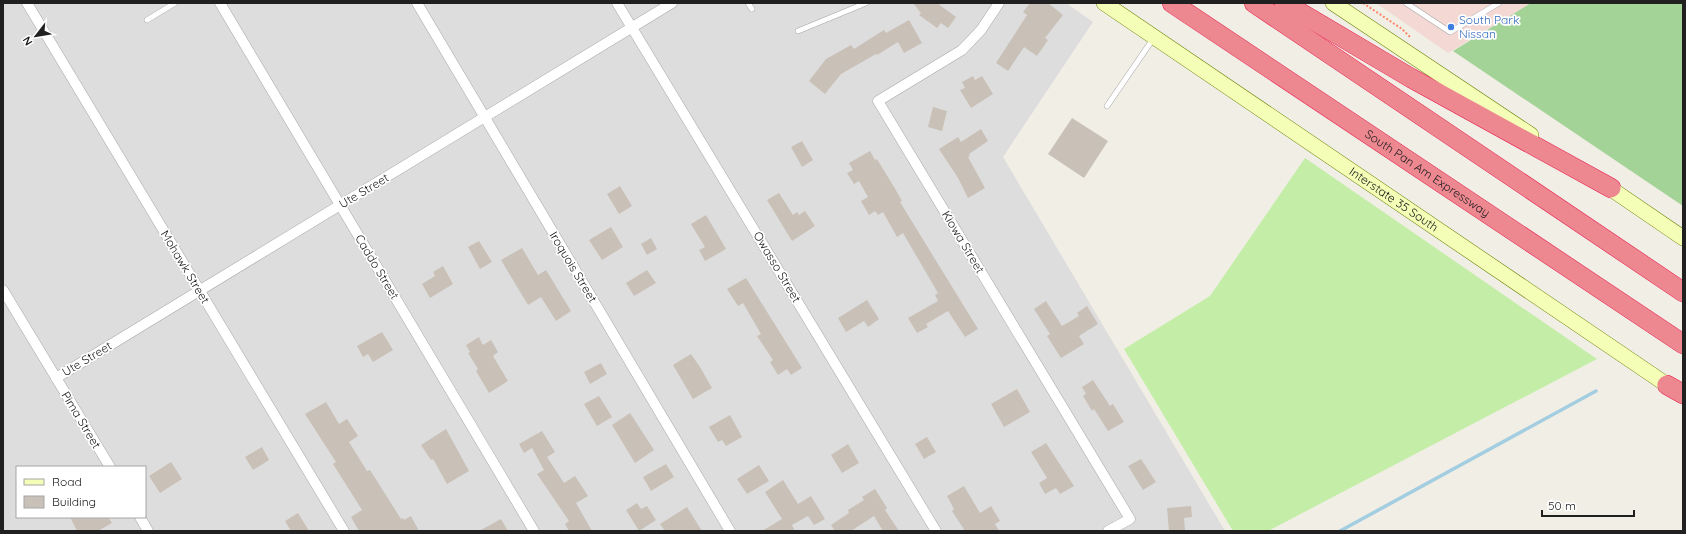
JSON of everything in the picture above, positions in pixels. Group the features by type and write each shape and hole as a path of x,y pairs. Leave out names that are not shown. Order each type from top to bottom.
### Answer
{"highway":[{"name":"South Pan Am Expressway","path":"1172,3 1683,344"},
{"path":"1254,3 1683,292"},
{"path":"1284,3 1411,78 1611,188"},
{"path":"1667,385 1683,395"}],"main road":[{"name":"Interstate 35 South","path":"1104,3 1667,385"},
{"path":"1333,3 1611,188 1683,238"}],"street":[{"name":"Mohawk Street","path":"27,3 344,531"},
{"name":"Caddo Street","path":"220,3 534,531"},
{"name":"Iroquois Street","path":"416,3 730,531"},
{"name":"Owasso Street","path":"617,3 936,531"},
{"name":"Ute Street","path":"56,378 672,3"},
{"name":"Kiowa Street","path":"999,3 981,30 962,50 878,101 1130,519 1108,531"},
{"name":"Pima Street","path":"3,290 109,466"},
{"path":"141,518 148,531"}],"lane":[{"path":"147,20 175,3"},
{"path":"748,3 752,9"},
{"path":"798,31 866,3"},
{"path":"1406,3 1450,32 1499,3"},
{"path":"1107,106 1155,37"}],"shaded area":[{"path":"3,3 1066,3 1093,22 1003,157 1225,531 3,531"},
{"name":"South Park Nissan","path":"1376,3 1531,3 1448,53"}],"green space":[{"path":"1531,3 1683,3 1683,206 1453,51"},
{"path":"1305,158 1597,359 1268,531 1233,531 1124,349 1210,296"}],"building":[{"path":"913,3 937,3 956,17 948,28 941,23 937,28 919,15 921,13"},
{"path":"1030,3 1048,3 1063,15 1045,38 1048,40 1037,56 1024,47 1008,71 996,63 1027,15 1023,12"},
{"path":"909,20 922,43 904,53 898,42 841,74 825,94 809,81 826,59 851,45 854,49 884,30 886,33"},
{"path":"973,76 975,80 982,76 993,94 971,108 960,90 965,88 962,82"},
{"path":"933,107 947,111 942,131 928,127"},
{"path":"1072,118 1108,141 1084,178 1048,154"},
{"path":"981,129 988,141 969,154 970,156 968,157 985,188 968,198 958,178 939,149 958,137 961,142"},
{"path":"802,141 813,160 802,167 791,147"},
{"path":"870,151 875,160 877,159 894,187 902,201 900,202 978,329 965,337 948,311 926,324 928,327 917,333 908,318 938,301 935,295 938,293 903,233 897,237 883,212 878,215 875,211 869,215 861,201 868,197 859,181 854,184 847,173 853,170 849,163"},
{"path":"620,186 632,206 619,214 607,194"},
{"path":"779,193 793,215 797,212 799,215 805,211 815,226 792,241 767,200"},
{"path":"706,215 726,249 705,261 699,250 705,247 691,224"},
{"path":"611,227 623,247 602,260 589,240"},
{"path":"651,238 657,249 647,255 641,244"},
{"path":"479,241 492,262 480,269 468,247"},
{"path":"522,248 538,275 546,270 571,311 556,321 541,297 528,305 501,260"},
{"path":"443,266 453,284 430,298 422,284 435,276 433,272"},
{"path":"647,270 656,283 634,296 626,283"},
{"path":"746,278 802,368 791,375 787,369 778,375 770,362 773,360 757,336 761,334 743,303 738,306 727,289"},
{"path":"867,300 879,319 868,327 864,321 846,332 838,318"},
{"path":"1046,301 1062,326 1079,316 1077,313 1087,306 1098,324 1079,336 1084,344 1061,358 1047,336 1050,334 1034,309"},
{"path":"382,332 393,350 373,362 368,354 363,357 357,346"},
{"path":"479,337 483,345 491,340 498,352 493,356 508,381 489,393 476,371 478,369 468,353 470,352 466,345"},
{"path":"691,354 712,388 693,399 673,365"},
{"path":"601,363 607,374 590,384 584,372"},
{"path":"1093,380 1110,406 1113,404 1124,422 1108,431 1094,409 1092,411 1083,396 1086,394 1082,387"},
{"path":"1017,389 1030,412 1004,427 991,404"},
{"path":"599,396 612,417 597,426 584,404"},
{"path":"326,402 339,424 347,419 358,436 349,442 367,471 370,470 401,519 403,518 404,520 411,516 419,531 359,531 351,517 362,510 333,464 336,462 305,414"},
{"path":"630,413 654,450 635,463 612,425"},
{"path":"730,415 742,437 726,446 722,440 718,442 709,427"},
{"path":"446,429 469,471 447,484 433,459 431,460 421,445"},
{"path":"542,431 555,452 547,457 564,483 575,476 588,496 576,503 592,531 569,531 565,524 569,521 537,474 544,470 532,448 524,453 519,444"},
{"path":"927,437 936,452 924,459 915,444"},
{"path":"1046,443 1074,486 1060,494 1056,488 1045,494 1039,483 1047,478 1031,452"},
{"path":"848,444 859,463 842,473 831,455"},
{"path":"262,447 269,460 253,470 245,457"},
{"path":"1141,459 1156,482 1143,490 1128,466"},
{"path":"171,462 182,479 160,493 149,476"},
{"path":"666,464 674,477 651,491 643,477"},
{"path":"759,465 769,481 747,494 737,479"},
{"path":"783,480 798,504 811,496 825,519 814,525 808,516 792,525 795,531 762,531 782,519 765,492"},
{"path":"964,486 980,513 991,506 1000,521 995,524 999,531 965,531 952,511 954,509 947,496"},
{"path":"875,489 887,508 885,510 899,531 883,531 874,516 851,531 835,531 831,525 849,513 848,510 864,500 862,497"},
{"path":"637,503 641,509 647,506 656,520 639,531 626,510"},
{"path":"1191,506 1192,517 1184,518 1185,530 1169,531 1167,508"},
{"path":"687,507 702,531 665,531 660,524"},
{"path":"298,513 309,531 291,531 285,521"},
{"path":"70,518 109,518 112,523 98,531 77,531"},
{"path":"501,519 508,531 479,531"}],"waterway":[{"path":"1340,531 1596,391"}],"place":[{"name":"South Park Nissan","path":"1451,27"}]}
